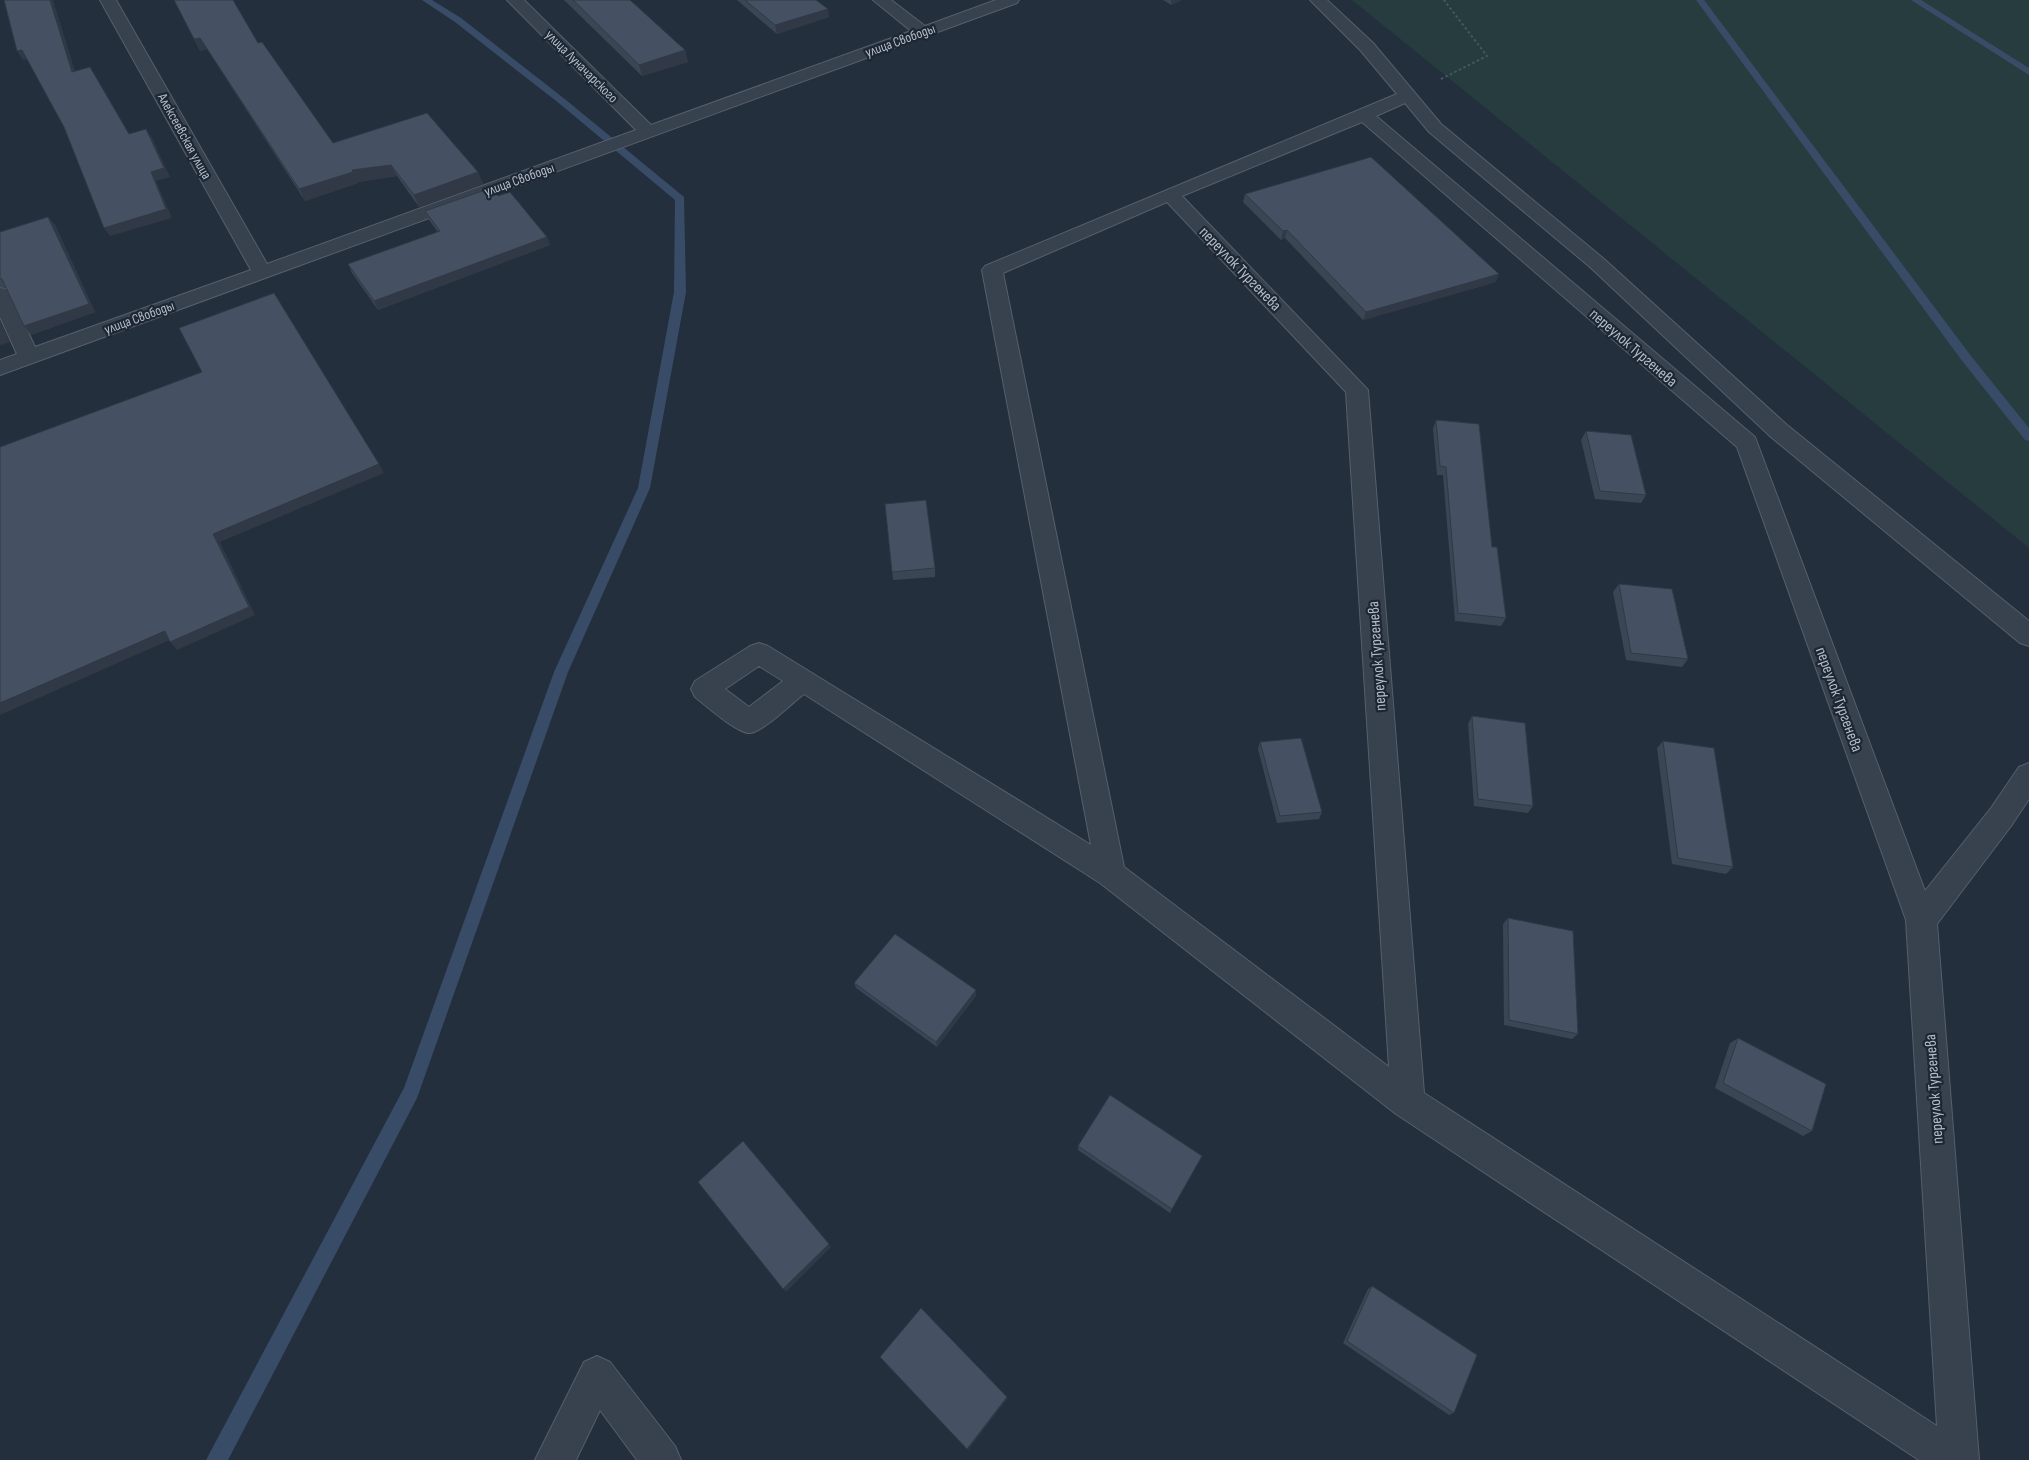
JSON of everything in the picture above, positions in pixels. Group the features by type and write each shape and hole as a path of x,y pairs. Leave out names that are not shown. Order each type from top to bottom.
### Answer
{"street":[{"name":"Алексеевская улица","path":"108,0 262,272"},
{"name":"улица Луначарского","path":"515,0 648,132"},
{"path":"881,0 923,32"},
{"name":"улица Свободы","path":"0,368 1011,0"},
{"path":"1318,0 1367,46 1407,96 1436,128 1597,263 1779,431 2029,636"},
{"path":"1111,874 992,270 1407,96"},
{"name":"переулок Тургенева","path":"1364,115 1746,443 1921,920 1959,1460"},
{"name":"переулок Тургенева","path":"1170,194 1357,390 1408,1102"},
{"path":"0,294 29,357"},
{"path":"1746,443 1779,431"},
{"path":"802,680 1111,874 1408,1102 1954,1460"},
{"path":"1921,920 2001,817 2029,775"},
{"path":"554,1460 597,1375 661,1460"}],"path":[{"path":"1407,96 1487,56 1444,0"}],"green space":[{"path":"1352,0 2029,0 2029,548"}],"building":[{"path":"4,0 50,0 72,72 90,67 129,134 146,129 164,168 151,172 166,209 104,228 64,127 22,50 17,51"},
{"path":"174,0 233,0 258,43 262,42 333,143 427,113 478,172 414,195 391,165 352,170 353,172 299,189 200,38 194,39"},
{"path":"573,0 630,0 685,50 639,65"},
{"path":"745,0 816,0 828,9 775,25"},
{"path":"1371,157 1499,274 1366,312 1287,230 1283,231 1245,194"},
{"path":"491,188 498,196 510,192 547,237 374,301 348,264 440,231 425,211"},
{"path":"48,217 89,304 24,326 2,279 0,279 0,232"},
{"path":"274,293 379,464 213,534 249,607 170,642 165,631 0,703 0,447 202,372 179,328"},
{"path":"1436,420 1479,424 1492,547 1497,547 1506,618 1458,613 1446,467 1440,466"},
{"path":"1586,431 1631,435 1646,495 1600,491"},
{"path":"926,500 935,568 892,572 885,504"},
{"path":"1619,584 1672,589 1688,659 1631,653"},
{"path":"1472,716 1525,723 1533,806 1478,799"},
{"path":"1301,738 1322,812 1280,816 1260,742"},
{"path":"1663,741 1714,748 1733,867 1678,858"},
{"path":"1508,918 1573,931 1578,1034 1509,1020"},
{"path":"895,934 976,990 936,1042 854,983"},
{"path":"1738,1038 1826,1084 1812,1131 1723,1083"},
{"path":"1110,1095 1202,1156 1172,1209 1078,1146"},
{"path":"743,1141 829,1244 783,1289 698,1182"},
{"path":"1372,1286 1477,1355 1454,1413 1347,1341"},
{"path":"921,1308 1007,1397 967,1449 880,1357"}],"waterway":[{"path":"217,1460 411,1092 561,672 644,488 680,292 680,199 563,102 458,20 426,0"},
{"path":"1700,0 1967,359 2029,437"},
{"path":"1915,0 2029,72"}]}
